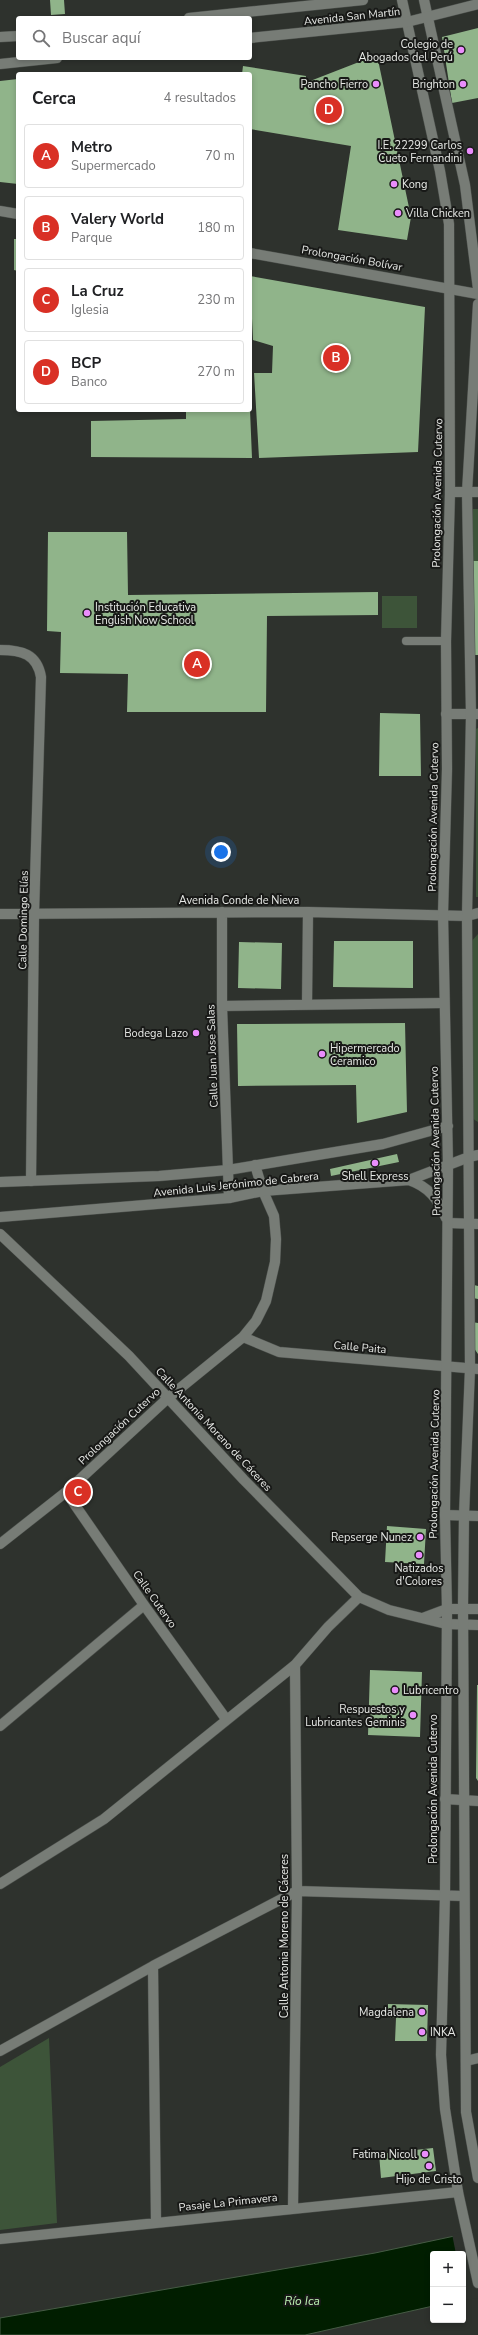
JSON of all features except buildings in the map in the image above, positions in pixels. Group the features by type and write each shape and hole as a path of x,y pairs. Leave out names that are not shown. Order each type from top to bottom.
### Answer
{"street":[{"name":"Avenida San Martín","path":"208,16 363,0"},
{"name":"Prolongación Avenida Cutervo","path":"402,0 442,178 449,224 451,288 450,492 446,641 447,768 443,914 448,1126 445,1515 447,1609 445,1895 441,2055 445,2109 458,2192 478,2283"},
{"path":"424,0 465,185 478,289"},
{"name":"Avenida San Martín","path":"252,38 407,22 428,18 478,4"},
{"path":"0,38 16,36"},
{"path":"0,64 38,60"},
{"path":"0,211 16,214"},
{"name":"Prolongación Bolívar","path":"252,253 478,294"},
{"path":"478,304 467,492 474,715 467,916 474,1156 467,1224 474,1369 464,1515 463,1608 466,2112 478,2178"},
{"path":"450,492 478,492"},
{"name":"Calle Domingo Elías","path":"0,650 21,651 35,661 41,677 34,914 31,1181"},
{"path":"446,714 474,715"},
{"name":"Calle Juan Jose Salas","path":"222,912 222,1006 229,1198"},
{"path":"307,1005 308,912"},
{"name":"Avenida Conde de Nieva","path":"0,914 308,912 443,914 467,916 477,913"},
{"path":"222,1006 444,1003"},
{"name":"Avenida Luis Jerónimo de Cabrera","path":"0,1182 159,1176 228,1170 255,1164 383,1144 448,1126"},
{"name":"Avenida Luis Jerónimo de Cabrera","path":"0,1217 229,1198 263,1191 409,1180 448,1164 474,1156"},
{"name":"Prolongación Cutervo","path":"0,1544 66,1492 168,1398 243,1337 256,1321 266,1301 275,1262 274,1216 263,1191 255,1164"},
{"path":"409,1180 429,1190 439,1201 448,1223 478,1224"},
{"name":"Calle Antonia Moreno de Cáceres","path":"0,1234 129,1356 244,1480 360,1598 389,1610 446,1624 478,1625"},
{"name":"Calle Paita","path":"243,1337 278,1352 474,1369"},
{"name":"Calle Cutervo","path":"66,1492 144,1606 226,1719"},
{"path":"445,1515 478,1516"},
{"path":"0,1884 104,1819 226,1719 295,1665 328,1626 360,1598"},
{"path":"0,1726 144,1606"},
{"path":"423,1618 447,1609 478,1609"},
{"name":"Calle Antonia Moreno de Cáceres","path":"293,2208 297,1891 295,1665"},
{"path":"445,1799 478,1801"},
{"path":"0,2051 153,1966 297,1891 464,1896"},
{"path":"153,1966 156,2222"},
{"path":"466,2061 478,2058"},
{"name":"Pasaje La Primavera","path":"0,2239 458,2192"}],"lane":[{"path":"406,641 446,641"}],"shaded area":[{"path":"473,509 478,509 478,561 473,561"},
{"path":"382,596 417,596 417,628 382,628"},
{"path":"478,728 478,897 476,897 476,729"},
{"path":"478,934 478,1122 470,1117 469,944"},
{"path":"49,2038 57,2223 0,2230 0,2067"}],"water":[{"name":"Río Ica","path":"478,2231 478,2296 466,2298 466,2251 430,2251 430,2307 305,2335 0,2335 0,2318 375,2253"}],"pier":[{"path":"478,2229 478,2298 466,2300 466,2251 455,2251 452,2234"}],"place":[{"name":"Colegio de Abogados del Perú","path":"461,50"},
{"name":"Pancho Fierro","path":"376,84"},
{"name":"Brighton","path":"463,84"},
{"name":"BCP","path":"329,110"},
{"name":"I.E. 22299 Carlos Cueto Fernandini","path":"470,151"},
{"name":"Kong","path":"394,184"},
{"name":"Villa Chicken","path":"398,213"},
{"name":"Valery World","path":"336,358"},
{"name":"Institución Educativa English Now School","path":"87,613"},
{"name":"Metro","path":"197,664"},
{"name":"Bodega Lazo","path":"196,1033"},
{"name":"Hipermercado Ceramico","path":"322,1054"},
{"name":"Shell Express","path":"375,1163"},
{"name":"La Cruz","path":"78,1492"},
{"name":"Repserge Nunez","path":"420,1537"},
{"name":"Natizados d'Colores","path":"419,1555"},
{"name":"Lubricentro","path":"395,1690"},
{"name":"Respuestos y Lubricantes Geminis","path":"413,1715"},
{"name":"Magdalena","path":"422,2012"},
{"name":"INKA","path":"422,2032"},
{"name":"Fatima Nicoll","path":"425,2154"},
{"name":"Hijo de Cristo","path":"429,2166"}]}
